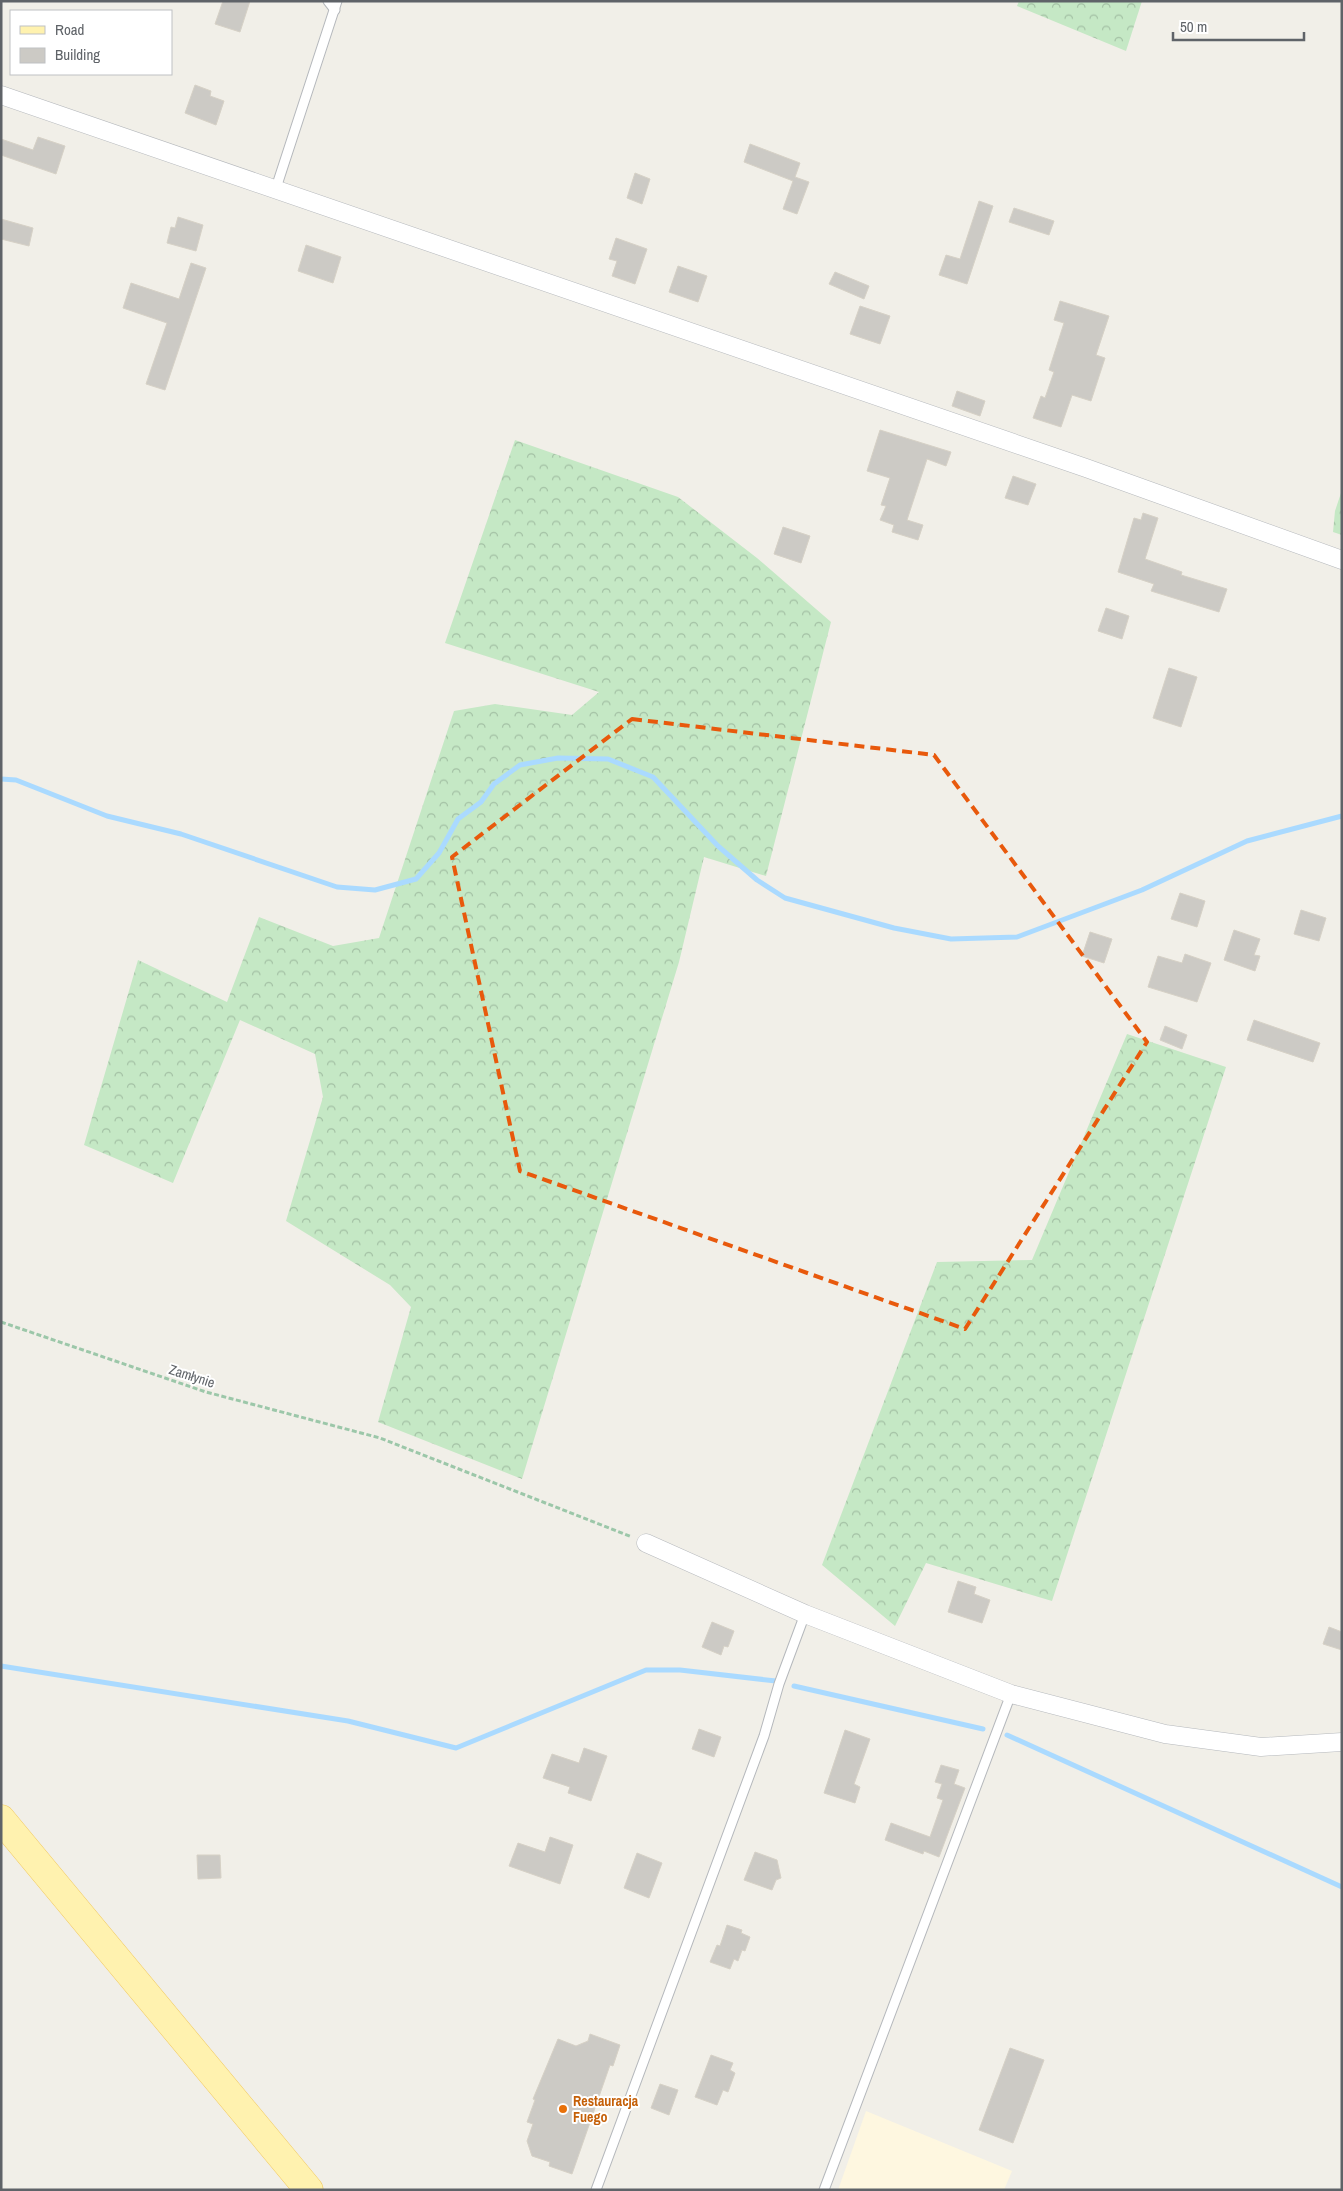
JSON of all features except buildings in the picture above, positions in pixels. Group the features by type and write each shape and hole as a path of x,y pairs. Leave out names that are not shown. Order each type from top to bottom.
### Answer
{"main road":[{"path":"1,1819 309,2190"}],"street":[{"path":"1,95 1086,468 1342,560"},
{"path":"646,1543 805,1614 1011,1694 1165,1734 1262,1747 1342,1742"}],"lane":[{"path":"276,188 336,5 328,1"},
{"path":"596,2190 764,1736 779,1684 805,1614"},
{"path":"824,2190 1011,1694"}],"path":[{"name":"Zamłynie","path":"1,1322 206,1392 380,1438 646,1543"}],"highlighted area":[{"path":"632,719 934,755 1147,1042 965,1329 520,1171 452,857"}],"shaded area":[{"path":"866,2111 1012,2171 1004,2190 838,2190"}],"green space":[{"path":"1019,1 1142,1 1126,51 1017,6"},
{"path":"515,440 678,497 757,558 831,622 766,876 704,857 679,962 522,1479 378,1422 411,1307 390,1285 286,1221 323,1097 315,1054 240,1020 173,1183 84,1145 138,960 227,1002 259,917 333,946 379,938 454,711 495,704 572,715 599,692 445,643"},
{"path":"1342,490 1342,535 1333,532 1335,511"},
{"path":"1127,1034 1226,1067 1052,1601 926,1563 895,1626 822,1565 937,1262 1032,1260"}],"waterway":[{"path":"1,779 16,780 107,816 181,834 337,887 375,890 416,879 439,853 458,819 481,802 494,784 520,765 558,758 608,759 653,777 718,846 757,880 785,898 894,928 951,939 1017,937 1142,890 1247,841 1342,816"},
{"path":"1,1666 348,1721 456,1748 646,1670 680,1670 776,1681"},
{"path":"794,1686 983,1729"},
{"path":"1007,1735 1342,1887"}],"place":[{"name":"Restauracja Fuego","path":"563,2109"}]}
